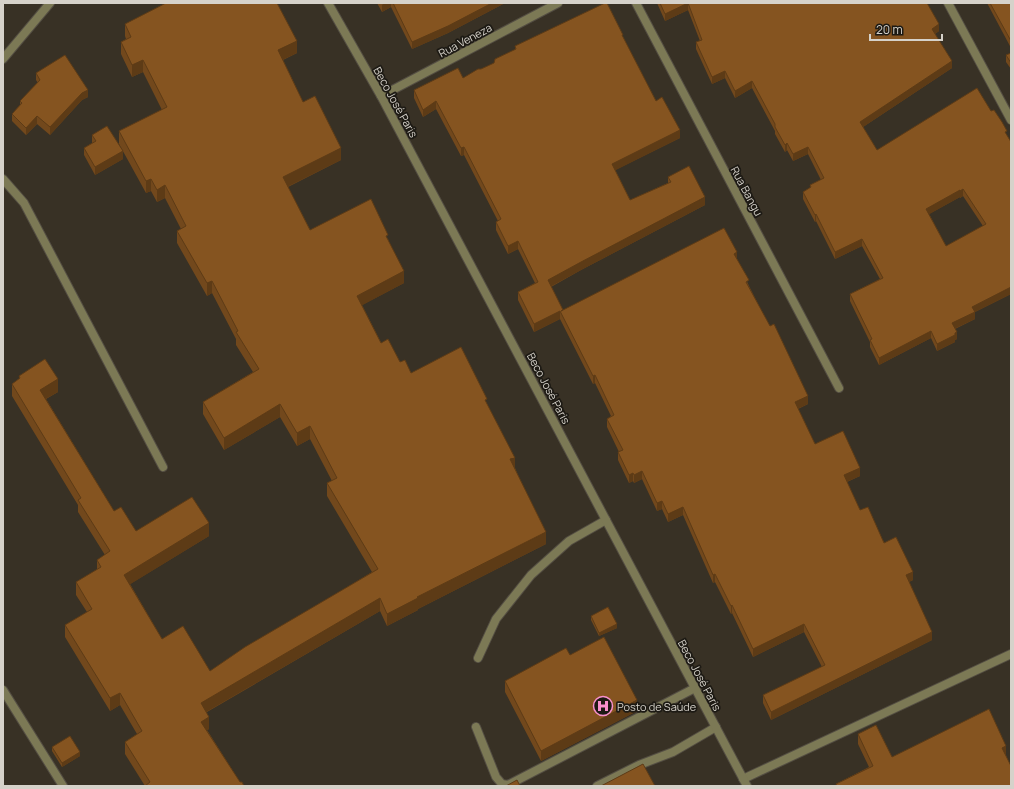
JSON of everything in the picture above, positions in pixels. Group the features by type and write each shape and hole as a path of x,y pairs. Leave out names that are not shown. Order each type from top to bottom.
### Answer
{"street":[{"path":"3,59 50,3"},
{"name":"Beco José Paris","path":"328,3 382,96 745,782"},
{"name":"Rua Veneza","path":"382,96 558,3"},
{"name":"Rua Bangu","path":"636,3 839,388"},
{"path":"948,3 1011,120"},
{"path":"3,179 24,203 163,467"},
{"path":"478,658 496,619 531,575 569,541 606,520"},
{"path":"745,782 1011,654"},
{"path":"476,727 496,776 502,784 508,785 695,688"},
{"path":"3,690 62,786"},
{"path":"597,786 639,765 673,752 716,727"}],"building":[{"path":"166,3 277,3 297,41 278,50 303,102 315,96 341,148 283,177 310,230 371,199 388,235 386,236 404,271 357,296 381,343 388,339 400,362 405,360 411,373 461,347 487,399 485,400 515,458 510,459 546,532 417,597 418,598 387,614 380,598 201,703 209,717 201,722 244,786 145,786 150,782 125,742 142,731 120,693 110,698 65,625 92,609 76,582 101,567 97,560 110,551 78,500 81,498 12,384 20,378 19,376 45,359 58,379 40,390 114,511 121,507 136,531 192,497 209,523 124,575 162,639 183,626 210,671 245,647 378,569 327,483 337,478 310,426 297,433 280,404 224,438 203,402 259,369 236,332 238,331 212,281 207,283 177,231 186,226 165,185 157,190 151,179 146,181 119,131 167,107 143,60 132,65 121,42 131,37 125,24"},
{"path":"393,3 492,3 448,26 412,42"},
{"path":"607,3 656,101 662,97 680,130 612,164 630,200 671,182 668,177 689,166 705,197 548,280 563,310 724,228 737,252 734,254 749,280 746,282 770,326 774,324 808,396 795,402 815,444 843,431 860,468 844,475 860,510 868,507 884,543 896,537 913,572 906,575 932,632 771,712 763,695 825,665 804,624 753,649 732,605 731,606 715,574 713,575 683,507 668,514 662,501 657,503 642,471 634,475 633,473 629,475 618,452 623,450 607,419 614,415 595,375 593,376 560,311 534,324 518,292 538,282 518,241 508,246 496,222 501,219 464,147 461,148 436,101 423,110 414,90 458,68 463,78 478,69 494,63 495,59 516,49 515,46"},
{"path":"660,3 688,3 665,14"},
{"path":"688,3 927,3 939,24 932,29 952,61 860,122 877,150 977,88 991,111 994,110 1002,122 1007,131 1005,132 1011,142 1011,287 972,307 975,312 952,323 957,332 955,335 937,344 931,331 879,358 870,340 872,339 850,294 883,278 862,239 835,252 803,192 811,187 810,185 824,178 808,147 793,154 787,143 785,145 752,81 735,91 725,71 712,77 696,42 702,40","holes":["963,189 986,224 946,246 926,209"]},
{"path":"990,3 1011,3 1011,41"},
{"path":"1011,53 1011,63 1006,55"},
{"path":"65,55 88,90 82,93 50,127 37,116 26,128 12,114 22,103 20,101 40,80 36,73"},
{"path":"107,126 123,151 95,167 84,148 96,141 92,135"},
{"path":"608,607 617,624 599,633 591,616"},
{"name":"Posto de Saúde","path":"604,637 637,700 541,751 505,681 566,648 570,655"},
{"path":"989,709 1006,746 1002,748 1011,766 1011,786 837,786 836,784 873,766 858,734 876,725 892,757"},
{"path":"70,736 80,752 62,763 52,747"},
{"path":"643,764 655,786 601,786"},
{"path":"517,780 520,786 506,786"}],"place":[{"name":"Posto de Saúde","path":"603,706"}]}
